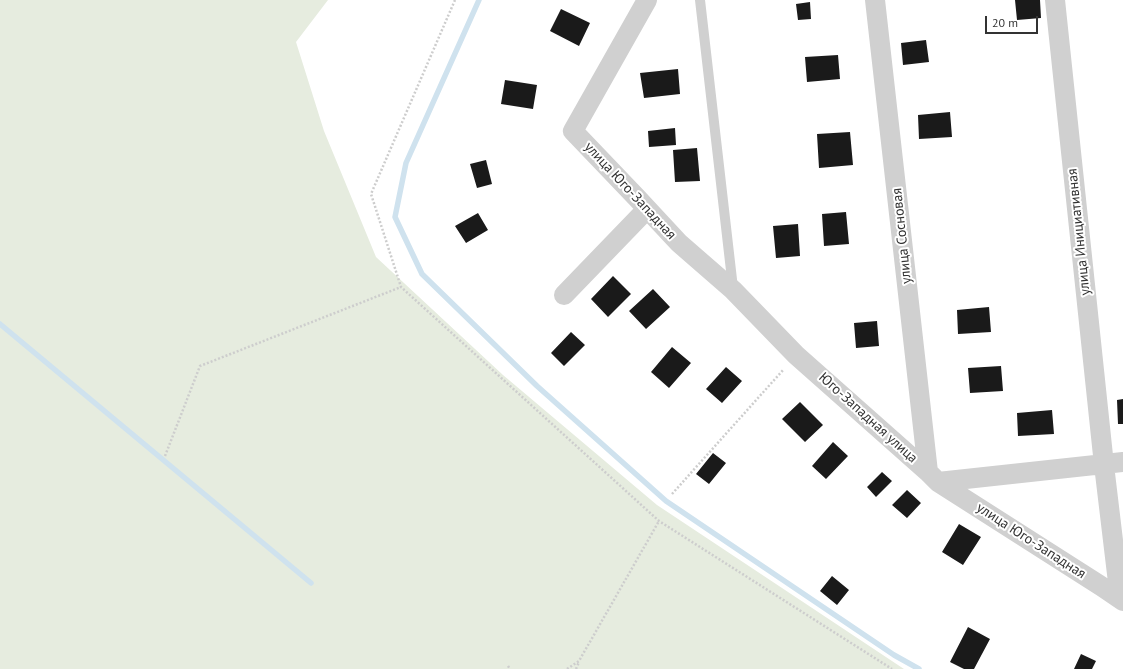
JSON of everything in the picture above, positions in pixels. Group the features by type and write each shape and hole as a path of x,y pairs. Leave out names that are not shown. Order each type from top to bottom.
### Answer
{"street":[{"name":"улица Юго-Западная","path":"647,0 572,131 679,243 734,290 796,355"},
{"name":"улица Сосновая","path":"875,0 933,477"},
{"name":"улица Инициативная","path":"1055,0 1114,463 1122,600"},
{"path":"564,295 647,210"},
{"name":"Юго-Западная улица","path":"796,355 933,477"},
{"path":"933,477 1114,463"},
{"name":"улица Юго-Западная","path":"933,477 1122,600"}],"lane":[{"path":"700,0 734,290"}],"path":[{"path":"455,0 371,194 401,287 659,520 892,669"},
{"path":"165,456 200,366 401,287"},
{"path":"672,494 796,355"},
{"path":"576,669 579,661 659,520"},
{"path":"567,669 579,661"}],"shaded area":[{"path":"0,0 328,0 296,42 324,131 376,257 503,375 657,505 904,669 0,669"}],"building":[{"path":"1015,0 1040,0 1041,18 1017,20"},
{"path":"810,2 811,19 798,20 796,4"},
{"path":"561,9 590,23 579,46 550,31"},
{"path":"926,40 929,62 903,65 901,43"},
{"path":"838,55 840,79 807,82 805,57"},
{"path":"678,69 680,94 644,98 640,73"},
{"path":"505,80 537,85 533,109 501,104"},
{"path":"950,112 952,137 919,139 918,115"},
{"path":"675,128 676,145 649,147 648,131"},
{"path":"850,132 853,165 819,168 817,134"},
{"path":"697,148 700,181 675,182 673,150"},
{"path":"486,160 492,184 477,188 470,164"},
{"path":"846,212 849,244 824,246 822,214"},
{"path":"478,213 488,230 466,243 455,226"},
{"path":"798,224 800,256 776,258 773,226"},
{"path":"613,276 631,294 608,317 591,299"},
{"path":"653,289 670,307 646,329 629,311"},
{"path":"989,307 991,332 958,334 957,310"},
{"path":"877,321 879,346 856,348 854,323"},
{"path":"571,332 585,345 564,366 551,353"},
{"path":"672,347 691,363 669,388 651,372"},
{"path":"1001,366 1003,391 970,393 968,368"},
{"path":"726,367 742,381 722,403 706,389"},
{"path":"1123,399 1123,424 1118,424 1117,400"},
{"path":"800,402 823,425 805,442 782,419"},
{"path":"1052,410 1054,434 1018,436 1017,413"},
{"path":"833,442 848,456 826,479 812,466"},
{"path":"713,453 726,463 709,484 696,474"},
{"path":"882,472 892,481 876,497 867,487"},
{"path":"907,490 921,503 907,518 892,505"},
{"path":"959,524 981,537 963,565 942,552"},
{"path":"832,576 849,590 837,605 820,591"},
{"path":"968,627 990,639 974,669 964,669 950,662"},
{"path":"1081,654 1096,661 1092,669 1074,669"}],"waterway":[{"path":"479,0 406,163 395,217 422,274 537,386 666,501 894,655 919,669"},
{"path":"0,324 311,583"}]}
